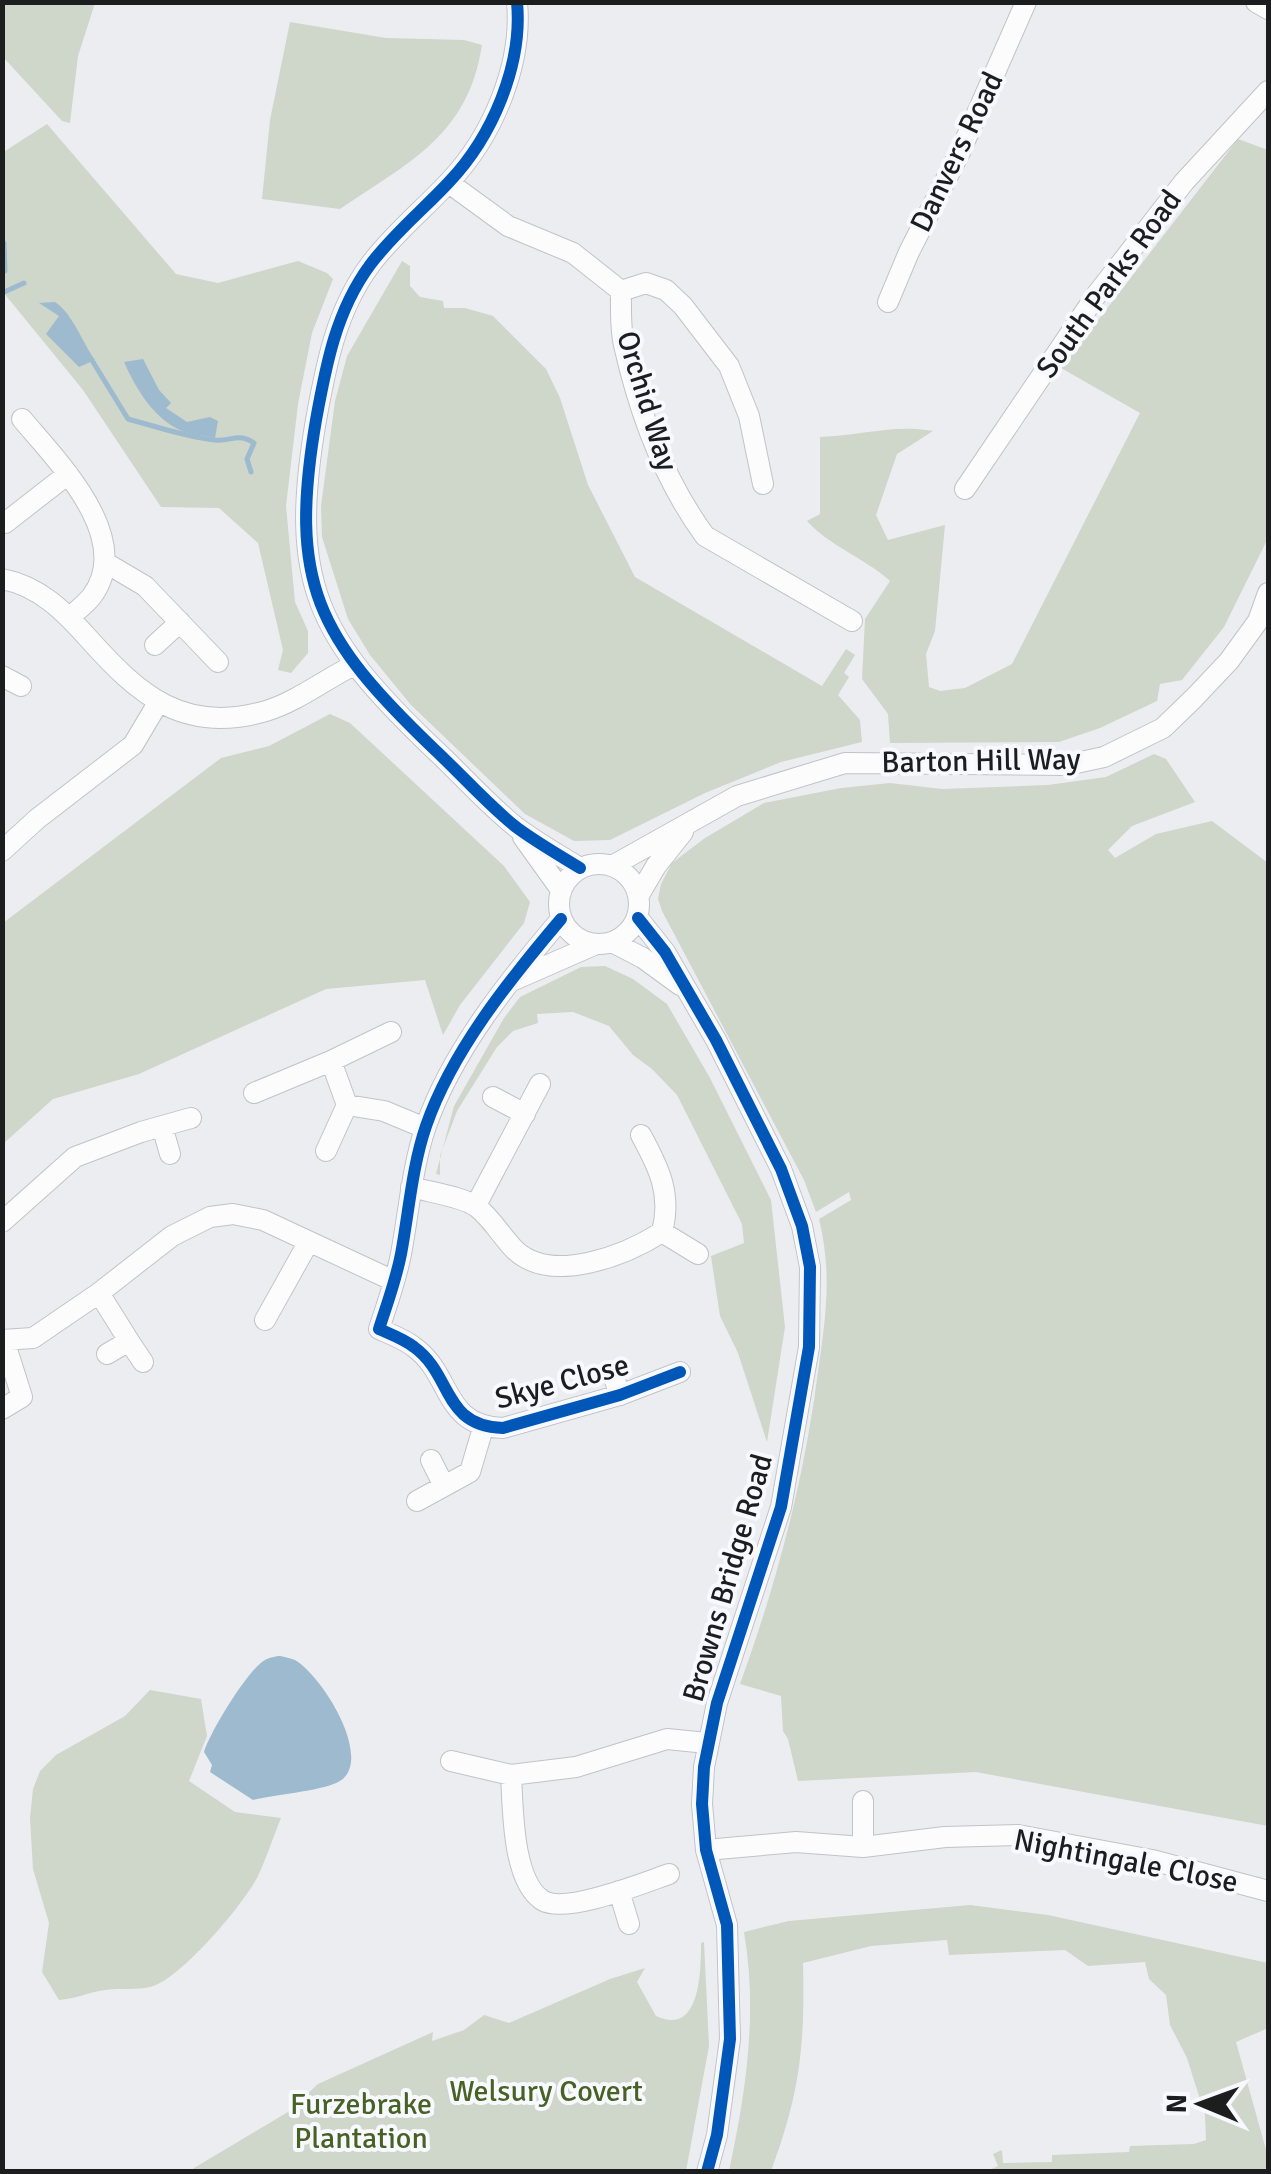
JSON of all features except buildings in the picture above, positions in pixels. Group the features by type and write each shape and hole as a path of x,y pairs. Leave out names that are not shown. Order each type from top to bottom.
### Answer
{"street":[{"path":"516,2 514,49 502,95 478,148 369,266 341,318 323,380 304,527 315,589 325,618 354,665 380,697 516,827 561,890 560,919 574,937 604,944"},
{"name":"Danvers Road","path":"888,302 1026,2"},
{"path":"1256,2 1268,10"},
{"name":"South Parks Road","path":"964,489 1097,294 1184,182 1268,91"},
{"name":"Orchid Way","path":"449,183 508,226 572,253 620,291 623,342 658,456 704,536 852,622"},
{"path":"620,291 646,283 666,290 684,306 729,366 749,416 762,484"},
{"path":"22,419 68,474 90,505 98,526 106,563 93,595 69,618"},
{"path":"5,523 68,474"},
{"path":"106,563 145,586 218,662"},
{"path":"2,579 28,584 69,618 126,681 158,702 206,719 267,710 354,665"},
{"name":"Barton Hill Way","path":"612,866 736,796 845,763 1067,766 1104,757 1163,728 1194,698 1230,660 1248,634 1268,592"},
{"path":"155,645 180,622"},
{"path":"2,851 133,745 158,702"},
{"name":"Barton Hill Way","path":"639,895 690,823"},
{"path":"516,827 580,868"},
{"path":"508,983 626,935 638,918 639,895 631,879 612,866 580,868 561,890"},
{"name":"Browns Bridge Road","path":"638,918 664,952 716,1040 794,1198 807,1246 811,1286 803,1388 780,1506 707,1743 702,1804 706,1850 727,1924 730,2039 717,2135 707,2172"},
{"name":"Skye Close","path":"560,919 508,983 460,1057 425,1128 394,1281 375,1338 415,1348 429,1363 459,1413 483,1428 502,1428 620,1395 680,1372"},
{"name":"Browns Bridge Road","path":"604,944 643,958 685,989"},
{"path":"254,1093 391,1032"},
{"path":"326,1151 348,1105 331,1061"},
{"path":"476,1205 540,1084"},
{"path":"493,1097 525,1114"},
{"path":"348,1105 384,1112 425,1128"},
{"path":"2,1222 75,1157 191,1118"},
{"path":"162,1126 170,1154"},
{"path":"640,1135 666,1187 662,1232"},
{"path":"411,1187 476,1205 517,1252 535,1262 568,1266 622,1254 662,1232"},
{"path":"2,1409 22,1397 3,1340 33,1338 172,1236 210,1218 233,1214 263,1220 394,1281"},
{"path":"662,1232 698,1254"},
{"path":"265,1320 308,1243"},
{"path":"98,1293 143,1362"},
{"path":"279,1294 300,1305"},
{"path":"107,1354 129,1341"},
{"name":"Skye Close","path":"612,1372 620,1395"},
{"name":"Skye Close","path":"417,1501 470,1472 483,1428"},
{"path":"431,1460 444,1486"},
{"path":"451,1762 511,1775 576,1767 667,1739 707,1743"},
{"path":"511,1775 514,1830 530,1888 544,1902 559,1904 669,1874"},
{"path":"863,1801 863,1847"},
{"name":"Nightingale Close","path":"706,1850 796,1842 863,1847 945,1837 1018,1835 1152,1860 1268,1891"},
{"path":"619,1890 629,1924"}],"green space":[{"path":"2,3 95,3 78,56 70,123 62,121 3,57"},
{"path":"290,22 386,38 464,40 482,45 475,76 449,124 412,160 340,209 262,199 270,120"},
{"path":"47,124 176,274 218,283 298,261 333,279 312,333 298,404 286,506 295,602 308,631 308,653 291,673 278,670 283,650 258,543 219,508 161,507 83,390 3,292 2,153"},
{"path":"1238,139 1268,150 1268,538 1224,627 1182,680 1160,684 1157,701 1100,728 1059,742 890,743 888,714 862,679 865,619 890,581 807,521 820,514 820,437 890,430 933,431 897,454 876,515 888,540 945,525 935,631 926,654 929,687 940,691 965,688 1012,664 1140,413 1061,368"},
{"path":"402,261 410,266 410,286 420,297 443,301 444,308 465,308 493,316 546,369 560,398 588,485 635,577 822,686 846,649 855,655 844,673 849,677 838,695 860,720 862,742 781,762 705,793 610,840 574,841 525,814 411,705 370,655 348,619 322,537 321,506 335,401 347,356"},
{"path":"330,714 350,723 504,866 530,902 524,923 460,1005 443,1035 425,980 326,989 139,1074 53,1099 3,1144 3,923 221,758 269,746"},
{"path":"1154,754 1166,759 1195,802 1132,826 1108,850 1115,858 1156,834 1212,821 1268,863 1268,1826 976,1772 798,1781 783,1731 781,1696 740,1684 787,1534 811,1418 826,1299 826,1260 819,1219 851,1200 849,1192 816,1212 804,1180 662,911 658,899 661,884 672,863 764,803 890,783 942,789 1048,785 1106,777"},
{"path":"605,966 633,979 667,1004 710,1078 771,1200 785,1327 767,1442 738,1353 720,1316 711,1256 744,1243 742,1224 677,1095 633,1055 609,1026 573,1012 537,1014 538,1023 513,1031 497,1047 457,1111 443,1149 454,1106 520,997 581,967"},
{"path":"150,1690 201,1699 207,1736 189,1781 235,1812 281,1818 251,1888 184,1965 152,1986 105,1990 59,2000 42,1972 49,1923 33,1869 33,1789 40,1771 56,1755 125,1716"},
{"path":"970,1905 1048,1915 1268,1963 1268,2028 1236,2042 1268,2157 1268,2171 987,2171 998,2166 993,2154 1002,2150 1003,2163 1052,2162 1052,2155 1194,2144 1206,2140 1205,2115 1187,2058 1170,2025 1166,1995 1149,1979 1145,1962 1088,1966 1065,1950 949,1955 947,1940 871,1946 803,1963 799,2069 789,2117 771,2171 729,2171 750,2023 744,1932 789,1921"},
{"path":"704,1942 709,2046 686,2171 189,2171 288,2112 318,2084 433,2032 432,2041 464,2030 484,2015 509,2023 645,1968 637,1982 656,2016 671,2020 682,2017 690,2009 699,1984"}],"water":[{"path":"55,302 72,321 95,360 79,367 46,334 59,316 39,303"},
{"path":"143,359 159,390 171,403 166,408 187,422 210,417 218,421 215,438 182,431 155,411 140,393 124,362"},
{"path":"280,1656 306,1668 329,1697 347,1734 350,1767 336,1783 253,1800 210,1772 212,1765 204,1752 221,1717 249,1676 265,1660"}],"waterway":[{"path":"4,243 5,271"},
{"path":"2,293 24,283"},
{"path":"93,362 128,419 204,439 248,440 254,443 247,459 251,472"}],"cycle path":[{"path":"517,2 518,26 509,75 479,144 370,265 341,320 316,420 306,524 310,566 321,604 338,639 362,673 505,818 580,868"},
{"path":"638,918 665,952 716,1040 781,1169 802,1226 810,1267 809,1347 781,1507 717,1703 704,1767 706,1850 727,1925 730,2039 717,2135 707,2172"},
{"path":"561,919 484,1017 437,1098 421,1142 399,1264 379,1329 427,1358 458,1409 469,1418 503,1428 620,1395 680,1372"}],"park label":[{"name":"Welsury Covert","path":"546,2091"},
{"name":"Furzebrake Plantation","path":"361,2121"}]}
